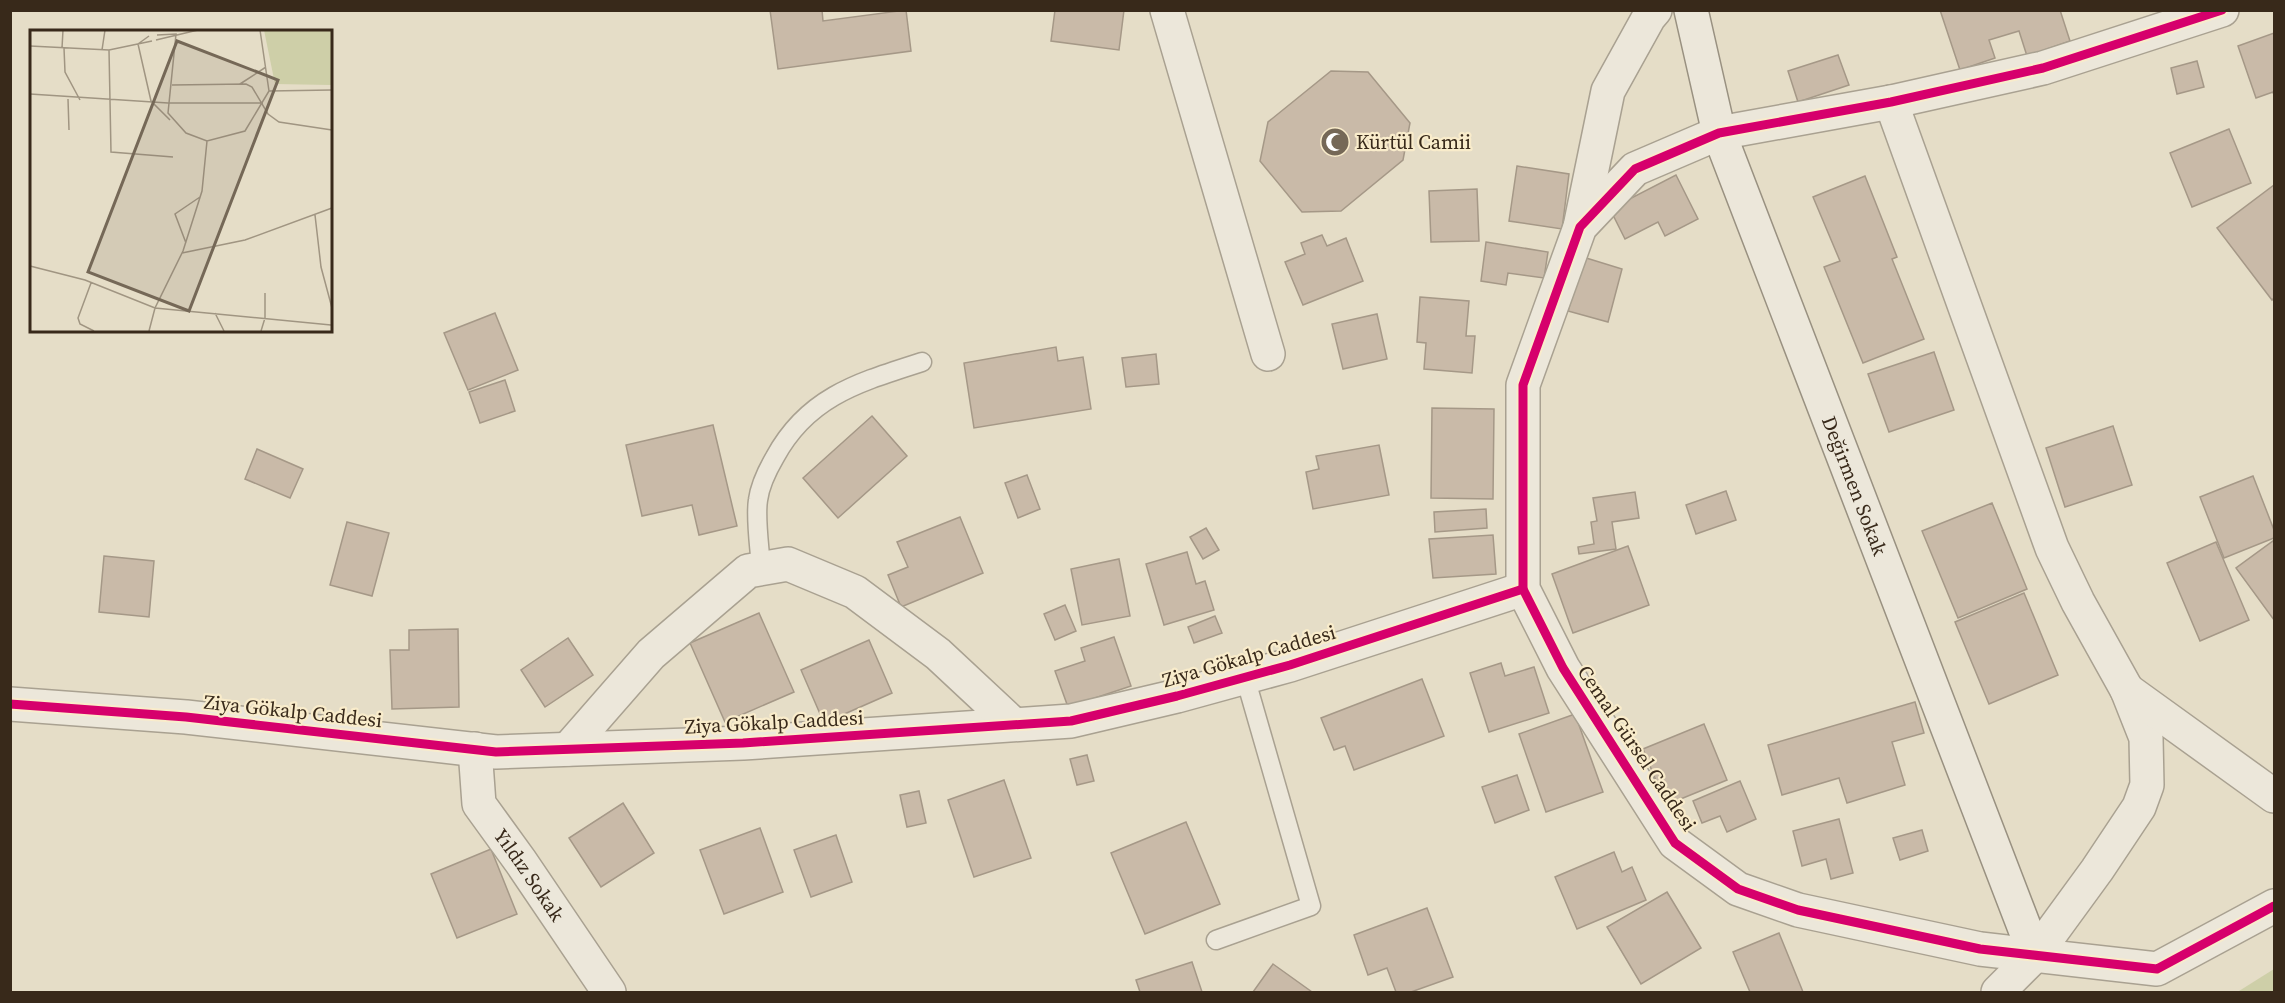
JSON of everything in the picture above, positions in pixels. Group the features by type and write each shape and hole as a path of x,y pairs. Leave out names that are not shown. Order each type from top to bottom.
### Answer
{"street":[{"path":"1167,10 1268,354"},
{"path":"1580,227 1608,91 1655,10"},
{"name":"Değirmen Sokak","path":"1691,10 1719,133 2035,955"},
{"name":"Cemal Gürsel Caddesi","path":"2222,10 2043,68 1891,102 1719,133 1635,169 1580,227 1523,385 1523,589 1563,668 1675,843 1738,889 1809,913 1980,949 2035,955 2161,981 2274,906"},
{"path":"1891,102 2052,548 2127,690 2146,738 2147,785 2139,807 2035,955 1998,993"},
{"path":"568,750 651,654 748,571 788,564 855,592 938,654 1013,724"},
{"name":"Ziya Gökalp Caddesi","path":"10,704 186,717 496,752 743,743 1071,721 1290,665 1523,589"},
{"path":"2127,690 2274,796"},
{"name":"Yıldız Sokak","path":"476,749 479,804 609,993"}],"lane":[{"path":"761,569 758,500 768,470 780,447 795,427 813,409 834,394 857,383 921,362"},
{"path":"1216,940 1311,906 1245,677"}],"green space":[{"path":"2274,969 2274,992 2239,992 2239,991"}],"building":[{"path":"770,10 822,10 823,21 906,10 911,51 778,69"},
{"path":"1055,10 1124,10 1119,50 1051,41"},
{"path":"1940,10 2060,10 2070,41 2027,56 2019,31 1989,40 1995,58 1960,70"},
{"path":"2274,33 2274,95 2273,92 2256,98 2238,46"},
{"path":"1838,55 1849,85 1798,102 1788,71"},
{"path":"2197,61 2204,87 2177,94 2171,68"},
{"name":"Kürtül Camii","path":"1331,71 1368,72 1410,123 1403,160 1341,211 1302,212 1260,161 1268,122"},
{"path":"2229,129 2251,183 2192,207 2170,153"},
{"path":"1517,166 1569,174 1562,229 1509,221"},
{"path":"1676,175 1698,219 1665,236 1658,222 1625,239 1610,209"},
{"path":"1865,176 1897,257 1892,259 1924,339 1863,363 1824,267 1840,261 1813,197"},
{"path":"2274,185 2274,298 2272,300 2217,228"},
{"path":"1477,189 1479,241 1431,242 1429,191"},
{"path":"1322,235 1327,246 1346,238 1363,281 1303,305 1285,262 1305,254 1301,243"},
{"path":"1486,242 1548,252 1544,278 1508,273 1506,285 1481,281"},
{"path":"1583,257 1622,269 1608,322 1568,311"},
{"path":"1420,297 1469,301 1466,336 1475,336 1472,373 1424,369 1426,343 1417,342"},
{"path":"495,313 518,370 468,390 444,333"},
{"path":"1377,314 1387,359 1343,369 1332,324"},
{"path":"1056,347 1058,361 1083,357 1091,409 974,428 964,363"},
{"path":"1934,352 1954,410 1889,432 1868,374"},
{"path":"1156,354 1159,384 1126,387 1122,358"},
{"path":"505,380 515,411 480,423 469,392"},
{"path":"1432,408 1494,409 1493,499 1431,498"},
{"path":"872,416 907,456 838,518 803,478"},
{"path":"713,425 737,526 699,535 692,505 642,516 626,445"},
{"path":"2113,426 2132,485 2065,507 2046,448"},
{"path":"1379,445 1389,495 1313,509 1306,472 1319,469 1316,456"},
{"path":"257,449 303,469 290,498 245,479"},
{"path":"1027,475 1040,509 1018,518 1005,483"},
{"path":"2253,476 2274,530 2274,538 2224,558 2200,497"},
{"path":"1726,491 1736,520 1696,534 1686,505"},
{"path":"1635,492 1639,518 1612,522 1616,549 1579,554 1578,547 1594,544 1591,522 1597,521 1593,498"},
{"path":"1992,503 2027,589 1958,618 1922,531"},
{"path":"1486,509 1487,528 1435,532 1434,512"},
{"path":"960,517 983,573 901,607 888,575 908,567 897,542"},
{"path":"347,522 389,533 372,596 330,585"},
{"path":"1206,528 1219,550 1203,559 1190,537"},
{"path":"1493,535 1496,574 1433,578 1429,539"},
{"path":"2273,541 2274,543 2274,620 2236,568"},
{"path":"2216,542 2249,620 2200,641 2167,563"},
{"path":"1628,546 1649,605 1573,633 1552,574"},
{"path":"1187,552 1196,584 1205,581 1214,610 1164,625 1146,564"},
{"path":"104,556 154,561 149,617 99,612"},
{"path":"1119,559 1130,616 1082,625 1071,569"},
{"path":"2024,593 2058,675 1989,704 1955,622"},
{"path":"1065,605 1076,631 1055,640 1044,614"},
{"path":"759,613 794,692 725,722 690,643"},
{"path":"1215,616 1222,633 1194,643 1188,627"},
{"path":"458,629 459,707 392,709 390,650 409,650 409,630"},
{"path":"1114,637 1131,686 1068,707 1055,671 1085,661 1081,648"},
{"path":"568,638 593,675 545,707 521,670"},
{"path":"869,640 892,693 824,723 801,670"},
{"path":"1501,663 1505,676 1534,667 1549,713 1489,732 1470,673"},
{"path":"1422,679 1444,736 1354,770 1345,746 1334,750 1321,718"},
{"path":"1915,702 1924,733 1892,742 1905,785 1847,803 1839,778 1782,795 1768,745"},
{"path":"1575,714 1603,792 1546,812 1519,734"},
{"path":"1704,724 1727,780 1666,805 1643,749"},
{"path":"1087,755 1094,781 1077,785 1070,759"},
{"path":"1517,775 1529,810 1495,823 1482,787"},
{"path":"1004,780 1031,858 974,877 948,800"},
{"path":"1740,781 1756,819 1727,832 1720,816 1702,823 1693,801"},
{"path":"919,791 926,823 907,827 900,795"},
{"path":"623,803 654,853 601,887 569,838"},
{"path":"1839,819 1853,873 1831,879 1826,859 1802,866 1793,831"},
{"path":"1186,822 1220,904 1145,934 1111,853"},
{"path":"760,828 783,892 724,914 700,850"},
{"path":"1922,830 1928,851 1900,860 1893,838"},
{"path":"836,835 852,882 811,897 794,850"},
{"path":"491,849 517,914 457,938 431,874"},
{"path":"1614,852 1622,872 1632,867 1646,900 1577,929 1555,877"},
{"path":"1667,892 1701,948 1641,984 1607,927"},
{"path":"1427,908 1453,977 1411,992 1396,992 1387,968 1368,975 1354,935"},
{"path":"1779,933 1803,992 1750,992 1733,952"},
{"path":"1192,962 1202,992 1140,992 1136,980"},
{"path":"1273,964 1312,992 1253,992"}],"cycle path":[{"path":"2222,10 2043,68 1891,102 1719,133 1635,169 1580,227 1523,385 1523,589 1563,668 1675,843 1738,889 1798,910 1980,949 2157,969 2274,906"},
{"path":"10,704 186,717 496,752 743,743 1071,721 1177,696 1290,665 1523,589"}],"place":[{"name":"Kürtül Camii","path":"1335,142"}]}
